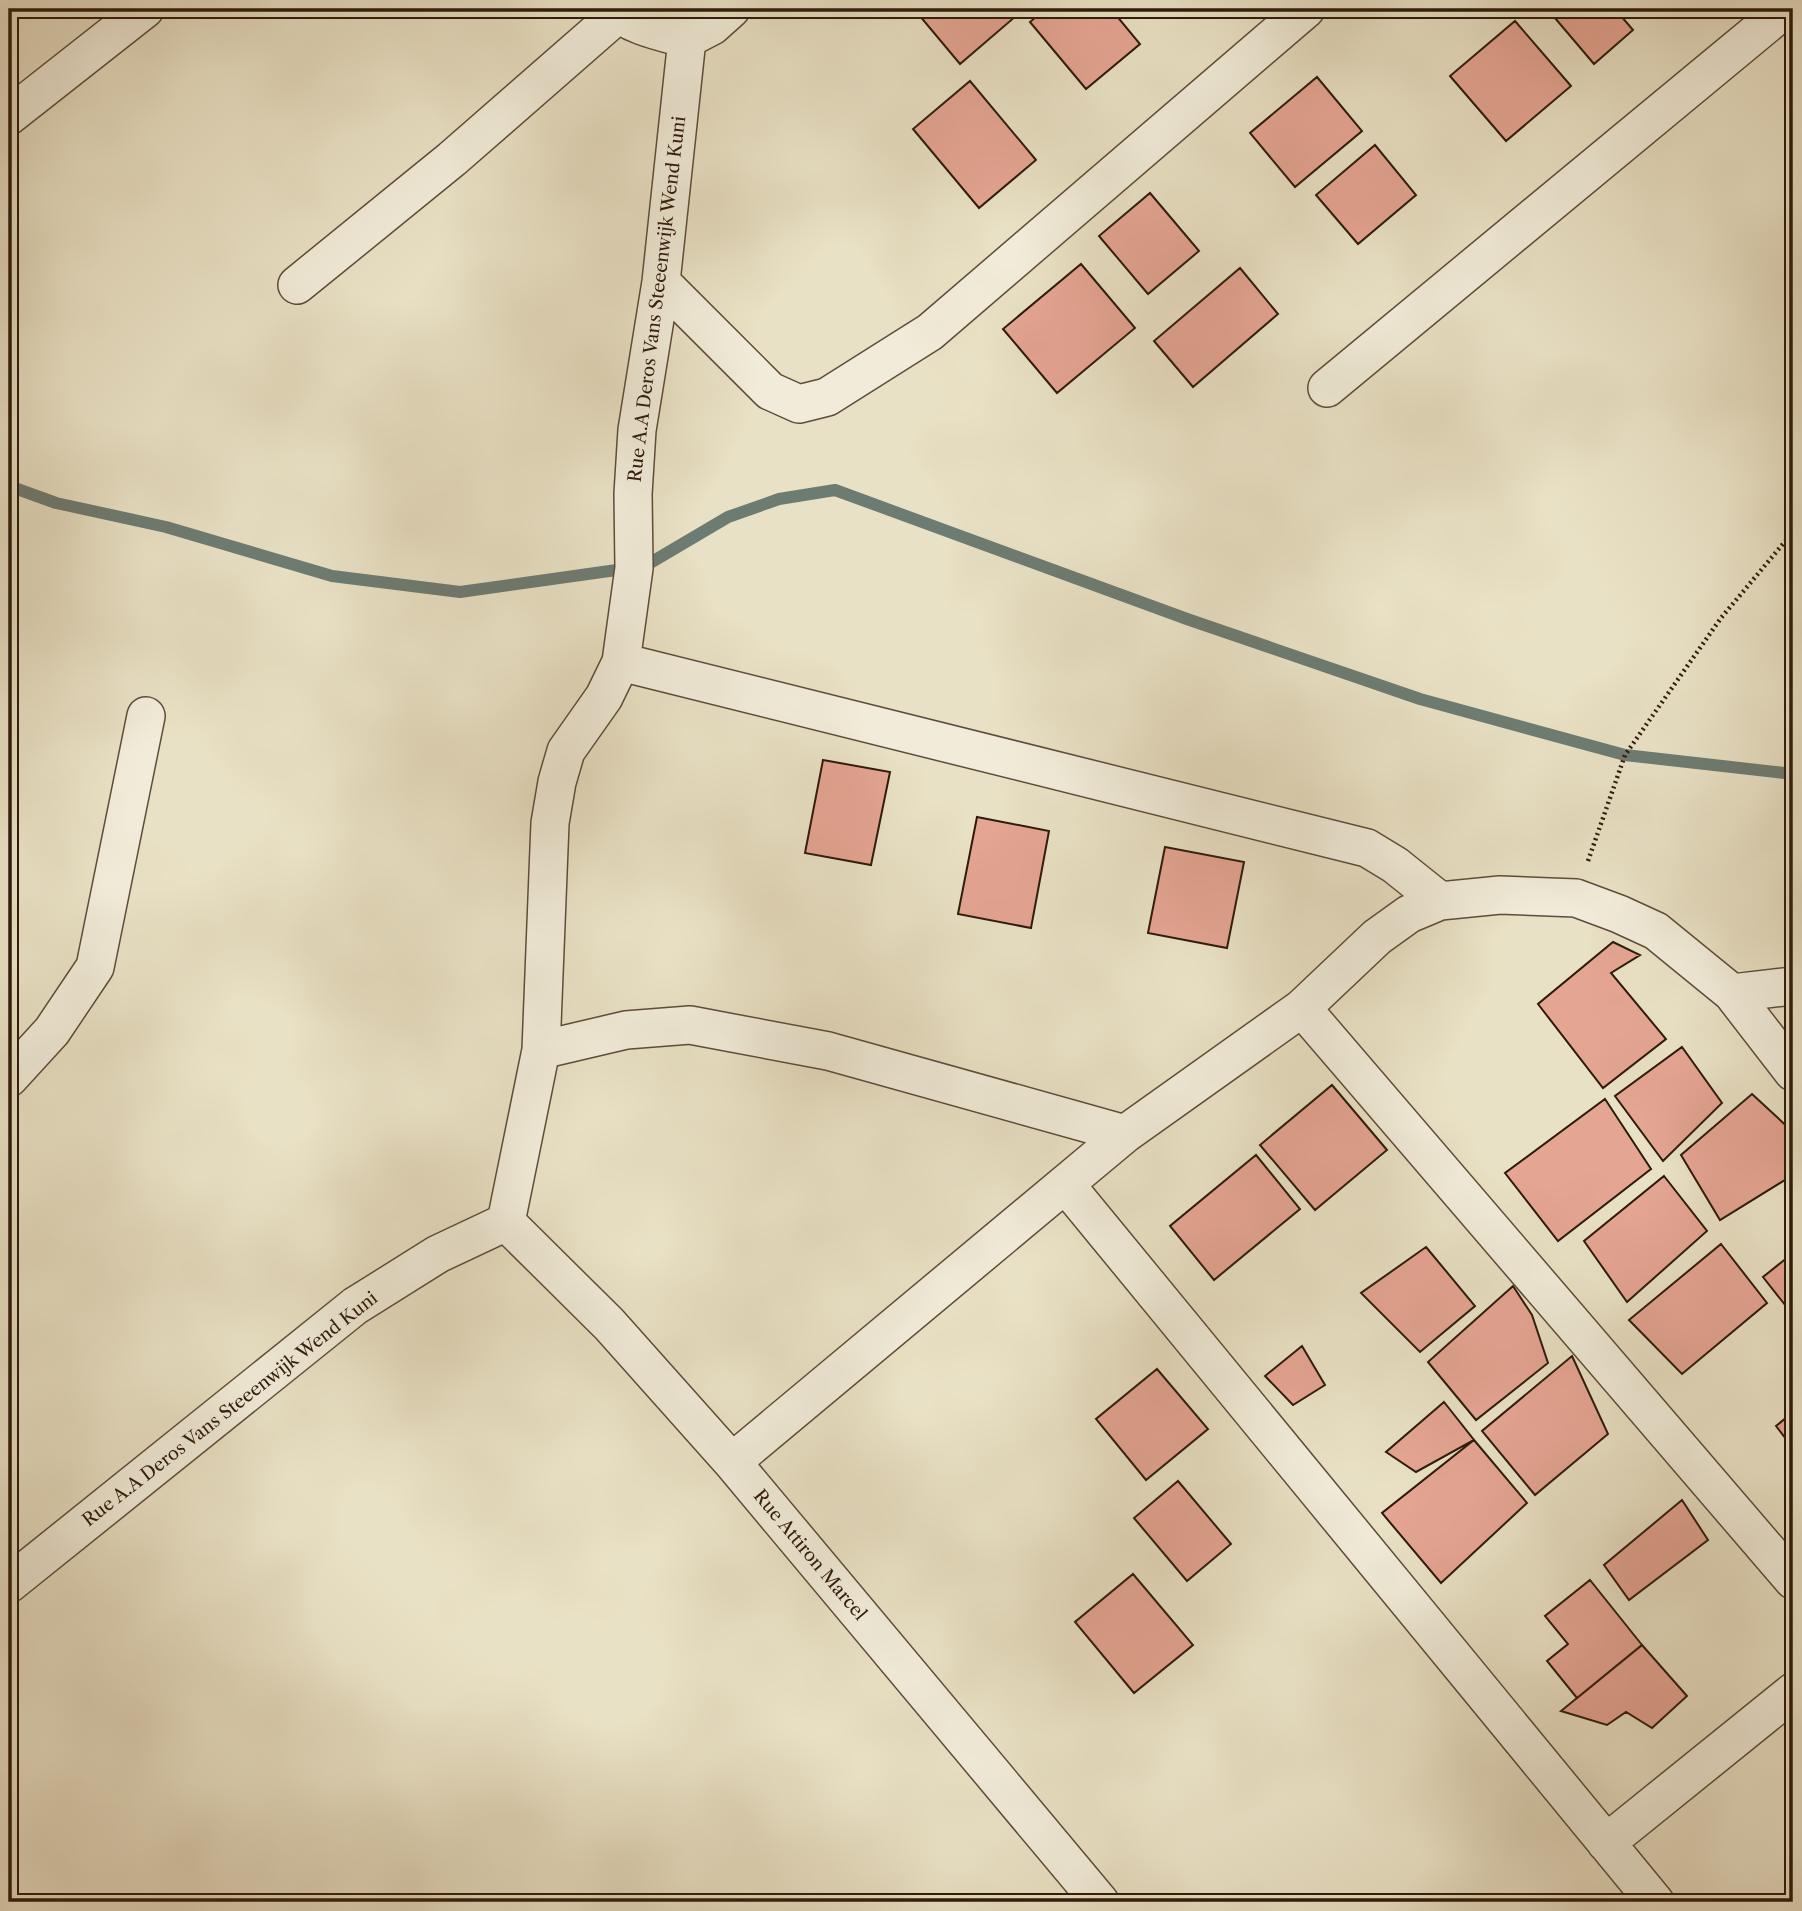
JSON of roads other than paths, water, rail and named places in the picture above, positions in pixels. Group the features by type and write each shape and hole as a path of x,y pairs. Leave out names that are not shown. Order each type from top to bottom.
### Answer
{"street":[{"path":"9,116 145,9"},
{"path":"297,285 452,159 616,11 651,29 687,39 712,26 731,9"},
{"path":"661,282 770,391 799,404 827,397 930,332 1306,9"},
{"path":"1327,388 1785,9"},
{"name":"Rue A.A Deros Vans Steeenwijk Wend Kuni","path":"9,1584 355,1306 438,1255 506,1222 541,1050 550,823 557,782 566,751 604,697 621,662 634,568 633,494 637,430 661,282 687,39"},
{"path":"621,662 1367,848 1395,864 1440,901"},
{"path":"9,1078 51,1031 95,967 146,716"},
{"path":"732,1462 1125,1134 1302,1007 1377,937 1409,914 1440,901 1500,895 1576,898 1656,931 1732,993 1793,1072"},
{"path":"1732,993 1793,986"},
{"path":"1302,1007 1793,1580"},
{"path":"541,1050 626,1030 690,1025 828,1051 1125,1134"},
{"path":"1066,1185 1655,1902"},
{"name":"Rue Attiron Marcel","path":"506,1222 609,1324 732,1462 1100,1902"},
{"path":"1606,1843 1793,1692"}],"waterway":[{"path":"9,486 56,503 166,527 332,576 460,592 645,566 728,517 779,499 835,490 1187,619 1420,699 1625,755 1793,774"}]}
